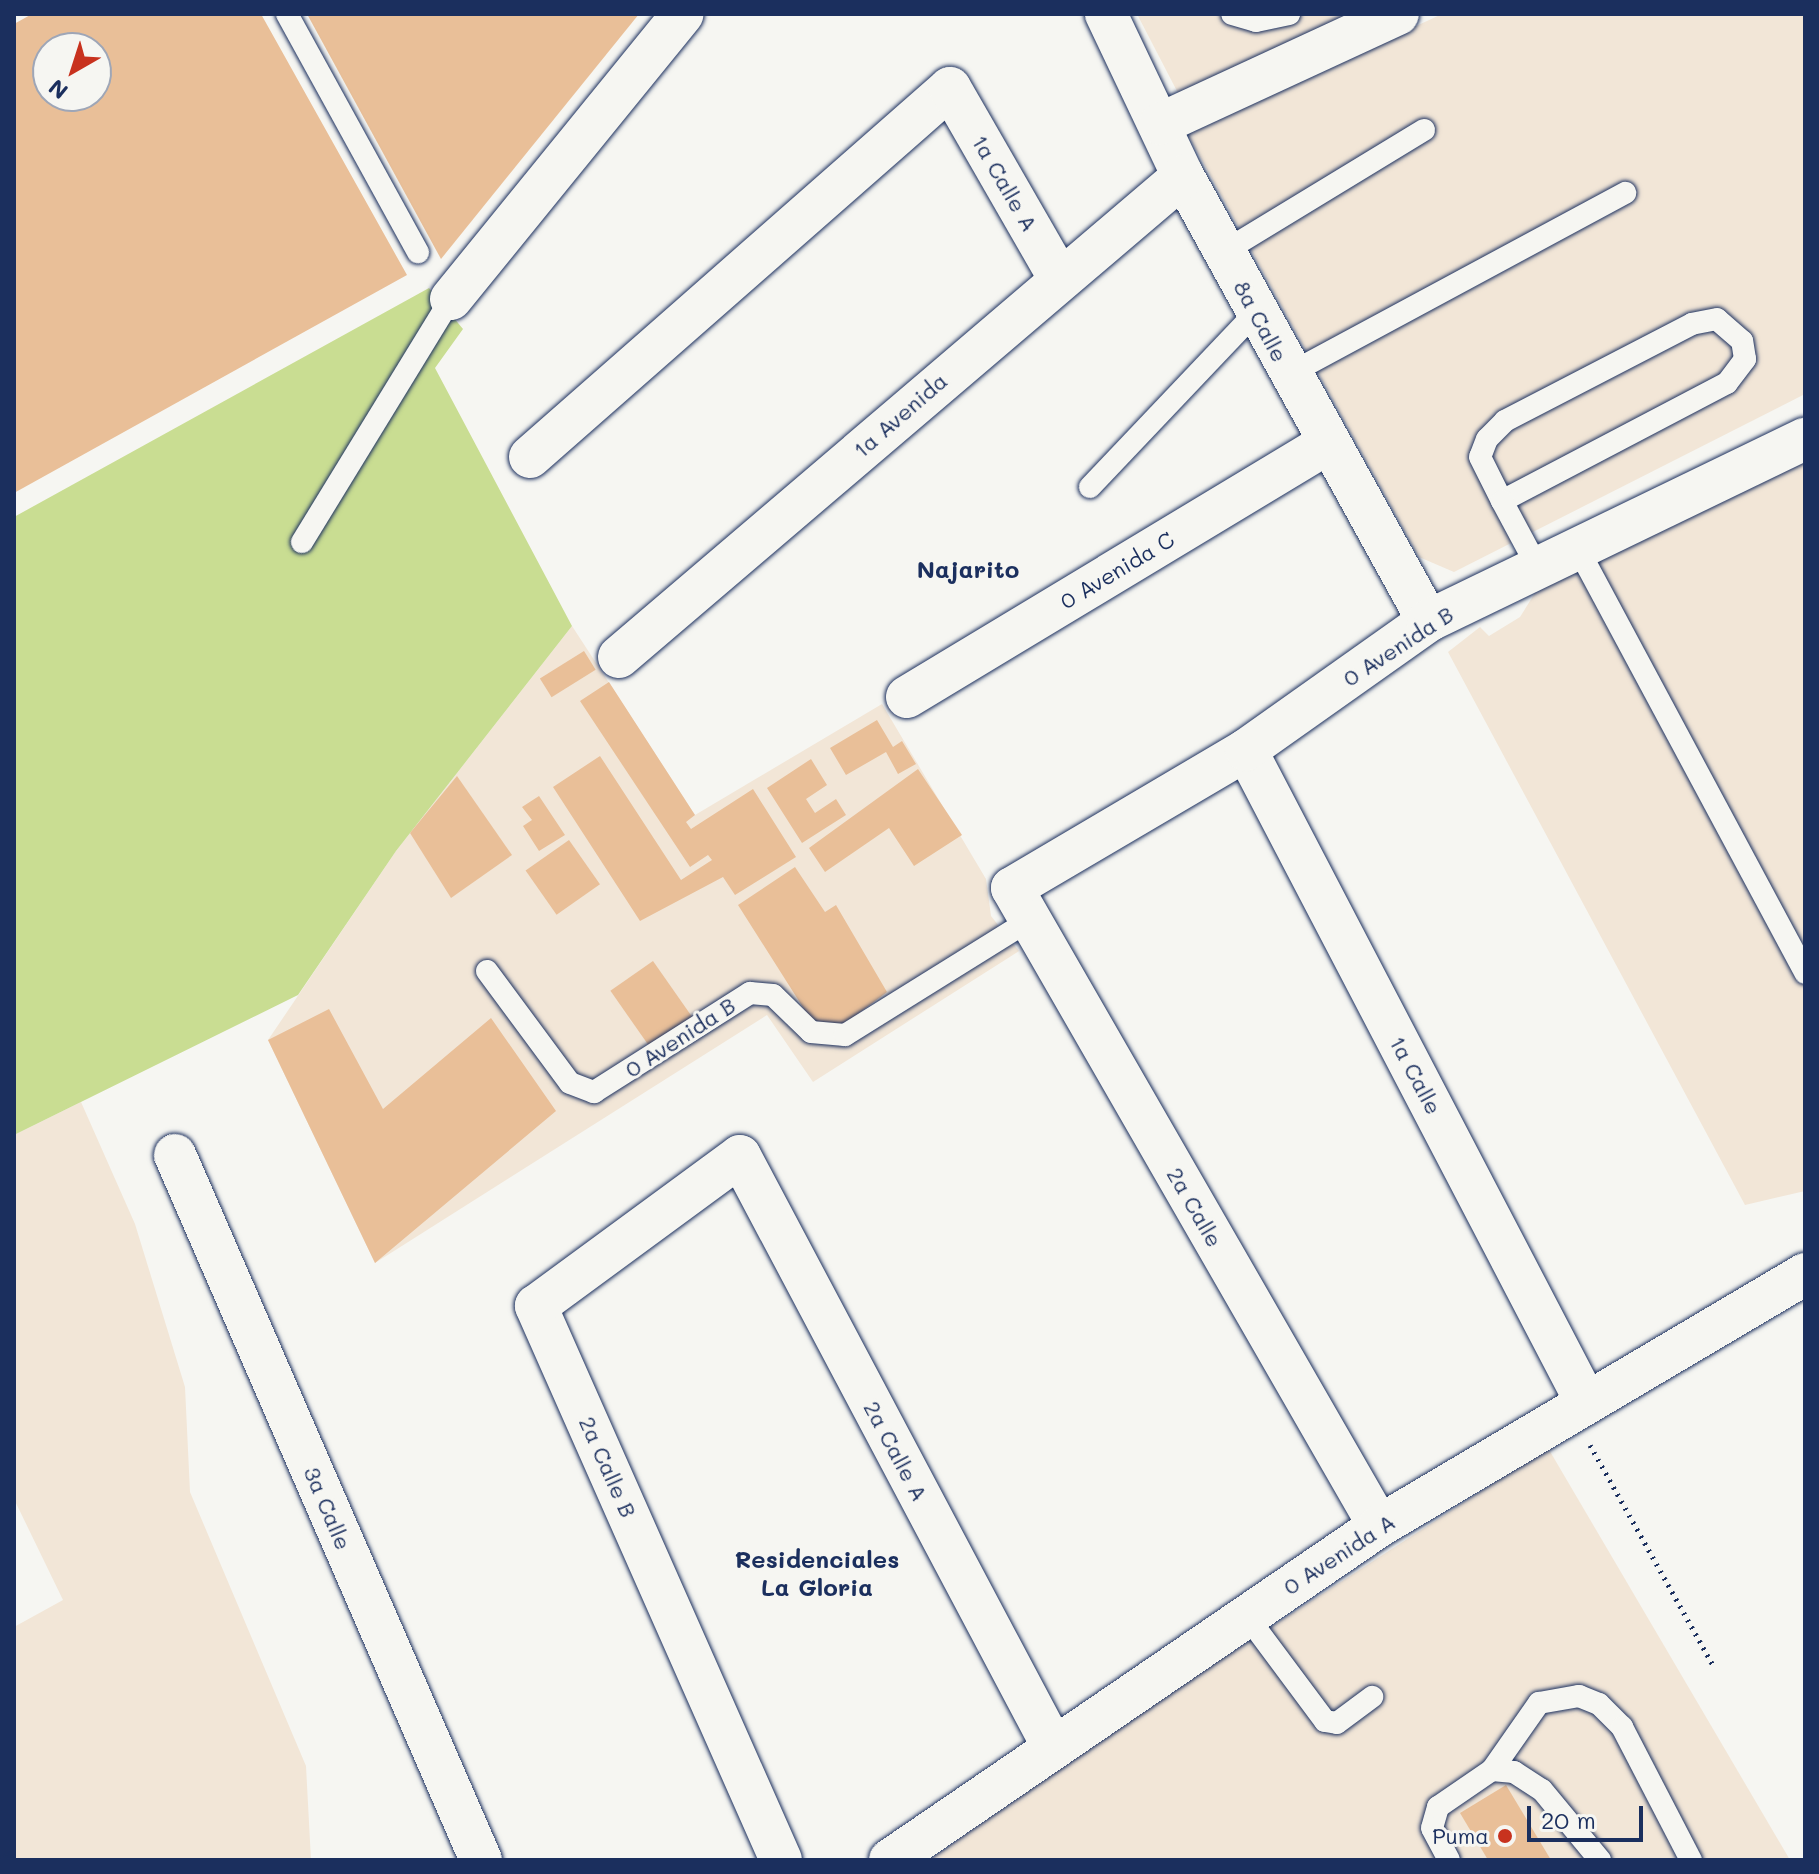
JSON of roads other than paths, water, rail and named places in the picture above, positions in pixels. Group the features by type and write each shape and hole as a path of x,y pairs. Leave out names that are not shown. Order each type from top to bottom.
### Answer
{"street":[{"path":"451,299 683,14"},
{"name":"8a Calle","path":"1106,14 1183,176 1327,444 1428,621"},
{"path":"1160,124 1398,14"},
{"name":"1a Calle A","path":"530,457 950,88 1060,279"},
{"name":"1a Avenida","path":"619,657 1183,176"},
{"name":"0 Avenida B","path":"1021,904 1428,621 1805,439"},
{"name":"0 Avenida C","path":"907,697 1327,444"},
{"name":"1a Calle","path":"1246,750 1578,1405"},
{"name":"2a Calle","path":"1021,904 1379,1526"},
{"name":"3a Calle","path":"175,1155 481,1860"},
{"name":"2a Calle A","path":"740,1156 1052,1745"},
{"name":"2a Calle B","path":"740,1156 536,1306 781,1860"},
{"name":"0 Avenida A","path":"890,1860 1052,1745 1379,1526 1578,1405 1805,1274"}],"lane":[{"path":"287,14 418,252"},
{"path":"1232,14 1256,21 1289,14"},
{"path":"1225,251 1424,130"},
{"path":"1289,374 1625,193"},
{"path":"302,542 451,299"},
{"path":"1090,487 1256,312"},
{"path":"1502,501 1727,383 1745,359 1742,341 1717,319 1692,324 1505,421 1480,457 1502,501 1538,568"},
{"path":"1578,549 1805,973"},
{"name":"0 Avenida B","path":"487,971 570,1083 594,1092 750,993 773,995 811,1032 845,1035 1021,904"},
{"path":"1246,1615 1325,1721 1337,1723 1372,1697"},
{"path":"1449,1860 1432,1828 1438,1807 1492,1770 1539,1703 1568,1696 1599,1704 1622,1727 1691,1860"},
{"path":"1492,1770 1514,1772 1542,1790 1600,1860"}],"place":[{"name":"Puma","path":"1505,1836"}],"district":[{"name":"Najarito","path":"968,569"},
{"name":"Residenciales La Gloria","path":"817,1573"}]}
